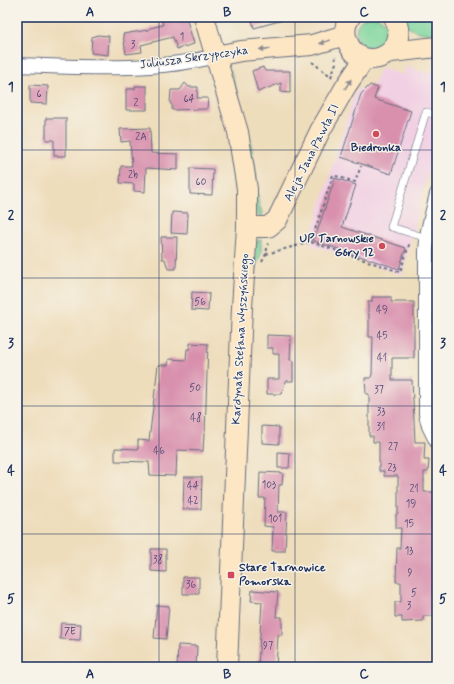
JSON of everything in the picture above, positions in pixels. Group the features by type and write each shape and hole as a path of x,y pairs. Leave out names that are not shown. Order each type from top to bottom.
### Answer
{"street":[{"name":"Kardynała Stefana Wyszyńskiego","path":"204,17 238,132 245,166 247,189 247,227 227,667"},
{"path":"396,21 408,33 418,39 437,41"},
{"path":"347,26 348,46 355,54 365,58 374,59 383,57 391,52 396,45 399,35 396,21"},
{"name":"Juliusza Skrzypczyka","path":"17,65 137,67 241,51 312,45 347,26"},
{"path":"391,52 437,47"},
{"name":"Aleja Jana Pawła II","path":"247,227 268,227 277,220 320,131 346,86 365,58"},
{"path":"437,194 421,241 431,265 426,414 429,426 437,442"}],"lane":[{"path":"421,241 391,227 426,112 437,114"}],"path":[{"path":"309,60 334,79"},
{"path":"311,242 333,175 355,182 360,166"},
{"path":"266,254 311,242 400,272 410,242 421,241"}],"shaded area":[{"path":"406,66 424,72 437,73 437,136 402,275 309,244 355,91 370,85 373,86 380,67 403,75"}],"green space":[{"path":"375,16 381,18 386,23 388,32 386,41 381,46 369,48 363,46 358,41 356,29 358,23 363,18"},
{"path":"400,17 437,17 437,34 410,29 402,22"},
{"path":"230,69 252,149 257,181 258,201 262,212 262,218 257,215"},
{"path":"261,239 261,254 252,276 256,242"}],"building":[{"path":"161,17 186,17 194,44 177,49 173,37 141,45 142,52 126,54 123,34 148,30 150,28 163,25"},
{"path":"251,17 283,17 283,20 254,28"},
{"path":"97,35 109,36 108,55 91,53 92,37"},
{"path":"263,67 265,71 290,71 290,93 281,92 281,83 258,92 252,71"},
{"path":"185,83 189,87 198,87 197,98 208,98 207,109 172,110 172,105 170,103 171,90 180,90"},
{"path":"30,85 48,86 47,104 30,103"},
{"name":"Biedronka","path":"370,85 378,88 374,99 411,111 391,174 341,157 361,94"},
{"path":"135,86 147,86 147,110 126,110 126,89 135,89"},
{"path":"46,118 66,118 66,156 54,156 54,140 46,140"},
{"path":"150,128 151,153 178,154 178,170 146,168 145,192 134,191 134,184 120,183 121,166 132,166 130,141 121,142 120,129"},
{"path":"190,168 213,169 212,195 190,194"},
{"path":"335,178 356,185 342,227 406,248 399,269 314,241"},
{"path":"172,212 188,213 187,234 171,233"},
{"path":"161,237 177,237 176,269 168,269 165,259 162,259"},
{"path":"192,292 209,293 208,311 191,310"},
{"path":"372,297 391,297 391,302 414,302 414,358 392,358 392,380 412,380 415,442 425,442 424,460 429,460 428,472 424,472 424,492 437,492 437,616 423,616 423,621 402,622 402,617 395,617 395,602 401,602 401,582 396,582 397,548 400,548 401,528 396,528 396,514 398,514 398,476 384,476 384,471 379,471 379,442 373,442 373,436 369,436 369,394 366,394 365,378 371,378 372,374 373,337 369,337 368,302 372,302"},
{"path":"267,335 291,336 290,360 293,360 293,381 286,381 281,394 267,394 267,379 279,379 279,354 273,354 273,348 267,348"},
{"path":"190,343 208,344 203,451 177,450 176,476 150,475 149,462 115,461 115,448 138,449 138,440 149,441 158,365 168,365 169,359 186,360 187,349 190,349"},
{"path":"262,426 279,427 279,444 262,443"},
{"path":"278,452 290,453 289,468 278,468"},
{"path":"260,472 283,473 282,485 279,485 278,512 287,512 285,551 272,551 273,527 264,526 265,498 259,498"},
{"path":"184,477 202,477 201,509 183,509"},
{"path":"151,549 166,549 166,572 151,571"},
{"path":"183,577 199,577 199,594 183,594"},
{"path":"252,590 278,592 276,617 282,617 282,635 278,635 276,667 258,667 262,602 251,601"},
{"path":"157,605 169,606 166,639 154,638"},
{"path":"61,623 81,624 80,640 60,639"},
{"path":"178,645 197,646 196,667 177,667"}],"place":[{"name":"Biedronka","path":"376,134"},
{"name":"UP Tarnowskie Góry 12","path":"382,246"},
{"name":"Stare Tarnowice Pomorska","path":"231,575"}]}
